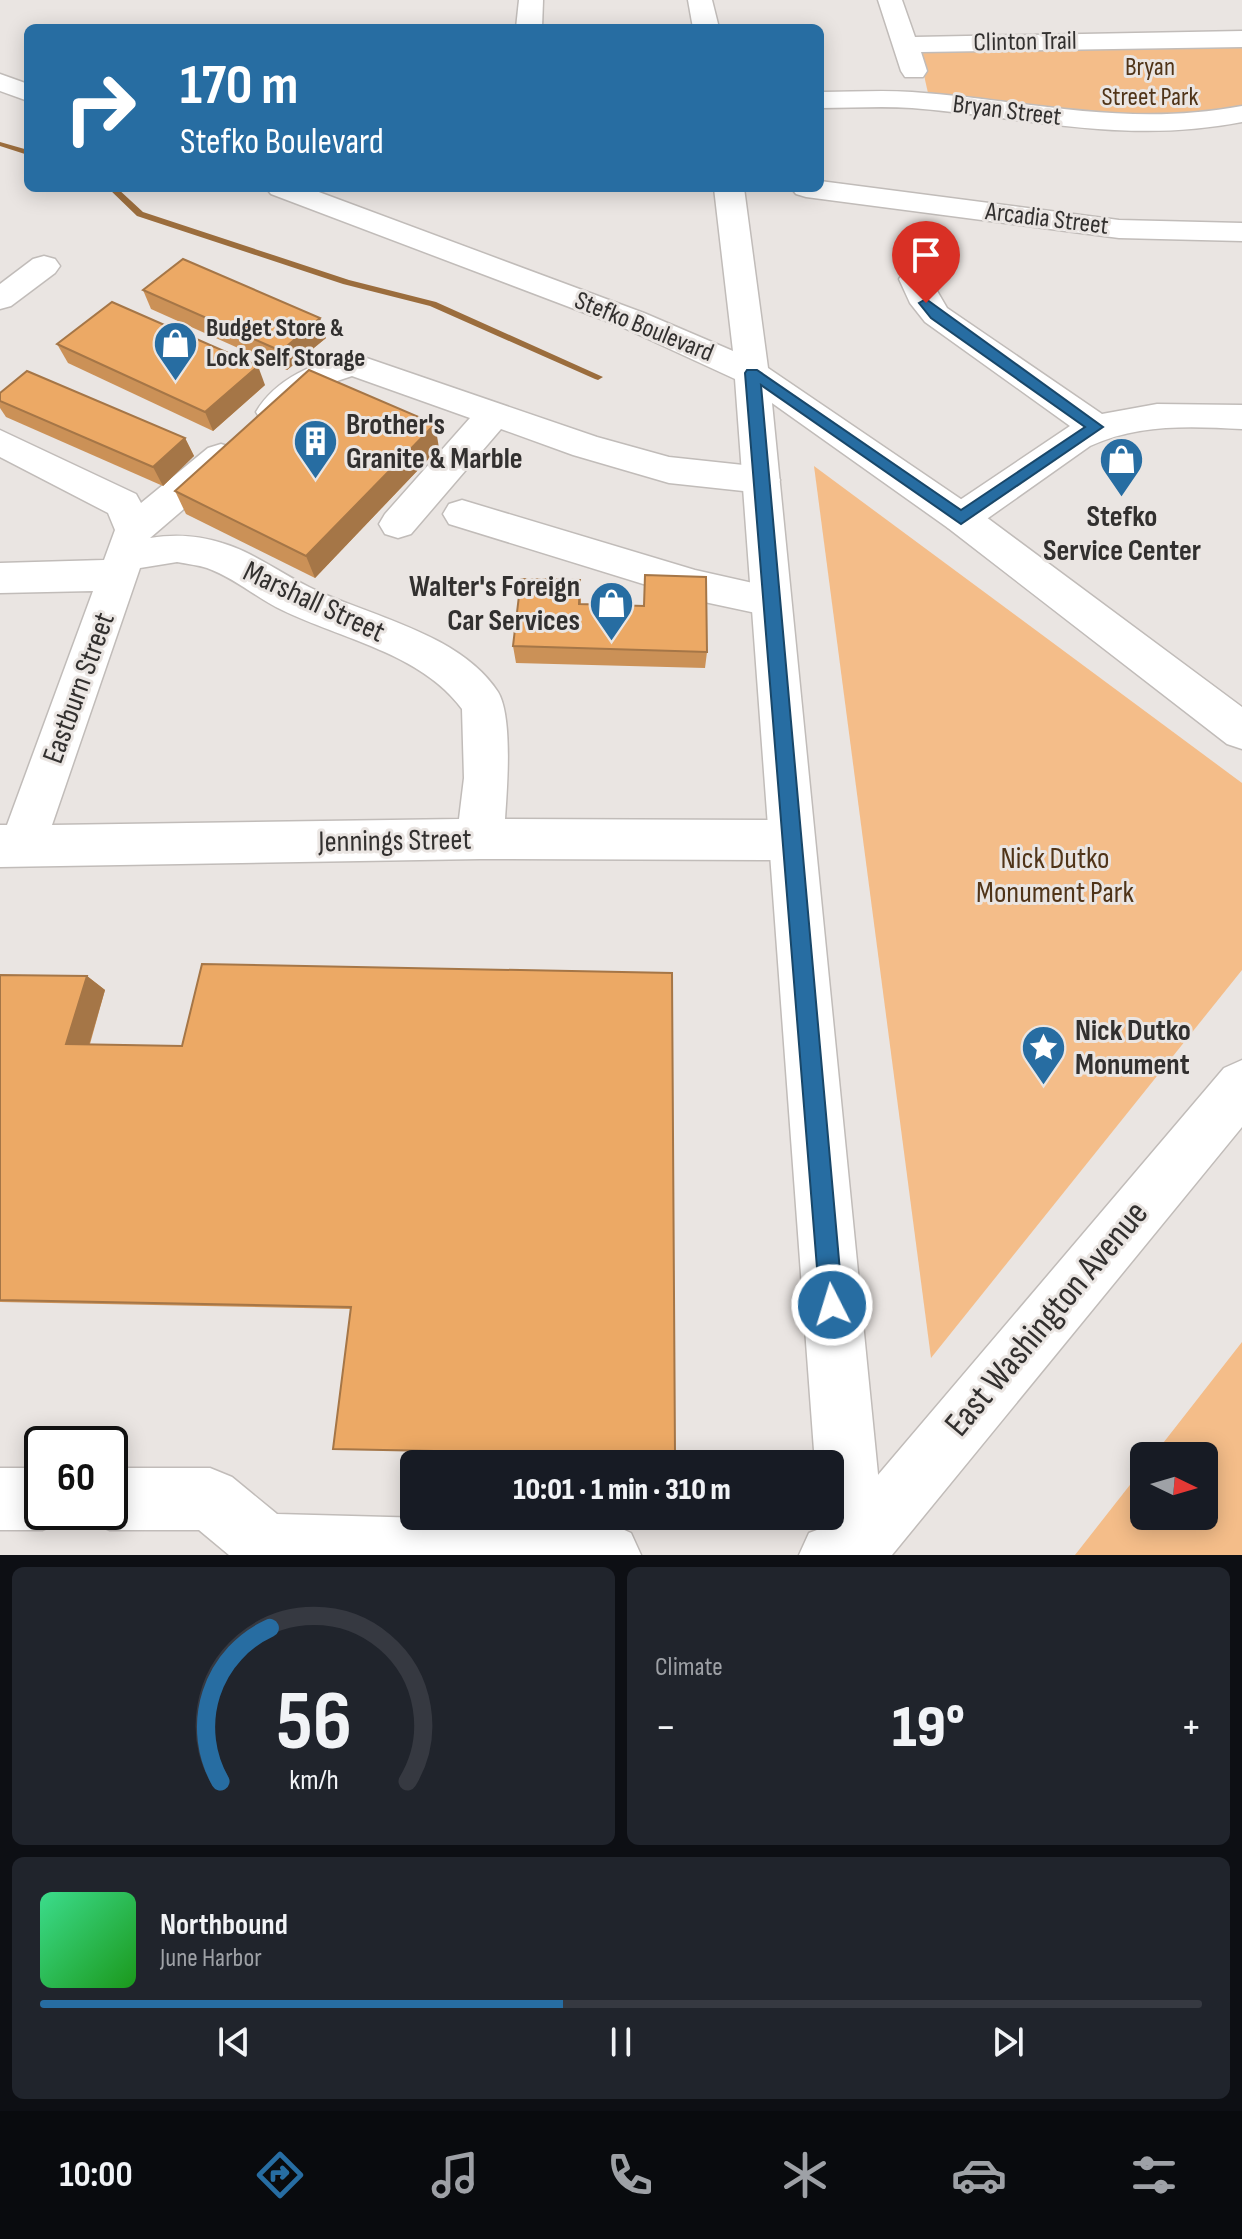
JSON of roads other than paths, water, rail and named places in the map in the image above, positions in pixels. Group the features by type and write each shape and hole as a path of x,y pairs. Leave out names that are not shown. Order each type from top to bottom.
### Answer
{"main road":[{"path":"529,24 531,0"},
{"path":"700,0 705,24"},
{"path":"890,0 923,100"},
{"name":"Clinton Trail","path":"905,45 1242,39"},
{"path":"0,82 24,91"},
{"name":"Bryan Street","path":"824,100 923,100 1009,112 1141,124 1202,122 1242,114"},
{"name":"Arcadia Street","path":"824,190 1119,229 1242,232"},
{"name":"Stefko Boulevard","path":"292,192 633,320 752,373 961,518 1242,731"},
{"path":"729,192 762,480 846,1554"},
{"path":"0,299 44,266"},
{"path":"915,279 926,303 936,315 1096,427"},
{"path":"0,578 127,554 247,434 313,377 352,364 669,470 762,480"},
{"path":"398,524 494,414"},
{"path":"961,518 1096,427 1169,415 1242,417"},
{"path":"0,442 123,504 127,554"},
{"path":"462,514 695,585 770,601"},
{"name":"Marshall Street","path":"127,554 177,548 197,549 218,556 296,599 432,658 471,689 483,705 486,778 480,839"},
{"name":"Eastburn Street","path":"11,846 127,554"},
{"name":"Jennings Street","path":"11,846 480,839 790,840"},
{"name":"East Washington Avenue","path":"846,1554 1242,1086"},
{"path":"0,1499 24,1499"},
{"path":"128,1499 210,1499 266,1545 609,1555"}],"waterway":[{"path":"0,144 24,152"},
{"path":"116,192 140,214 346,282 433,304 598,377"}],"place":[{"name":"Budget Store & Lock Self Storage","path":"175,382"},
{"name":"Brother's Granite & Marble","path":"315,481"},
{"name":"Stefko Service Center","path":"1122,498"},
{"name":"Walter's Foreign Car Services","path":"611,643"},
{"name":"Nick Dutko Monument","path":"1044,1087"}],"park label":[{"name":"Bryan Street Park","path":"1150,82"},
{"name":"Nick Dutko Monument Park","path":"1055,876"}]}
